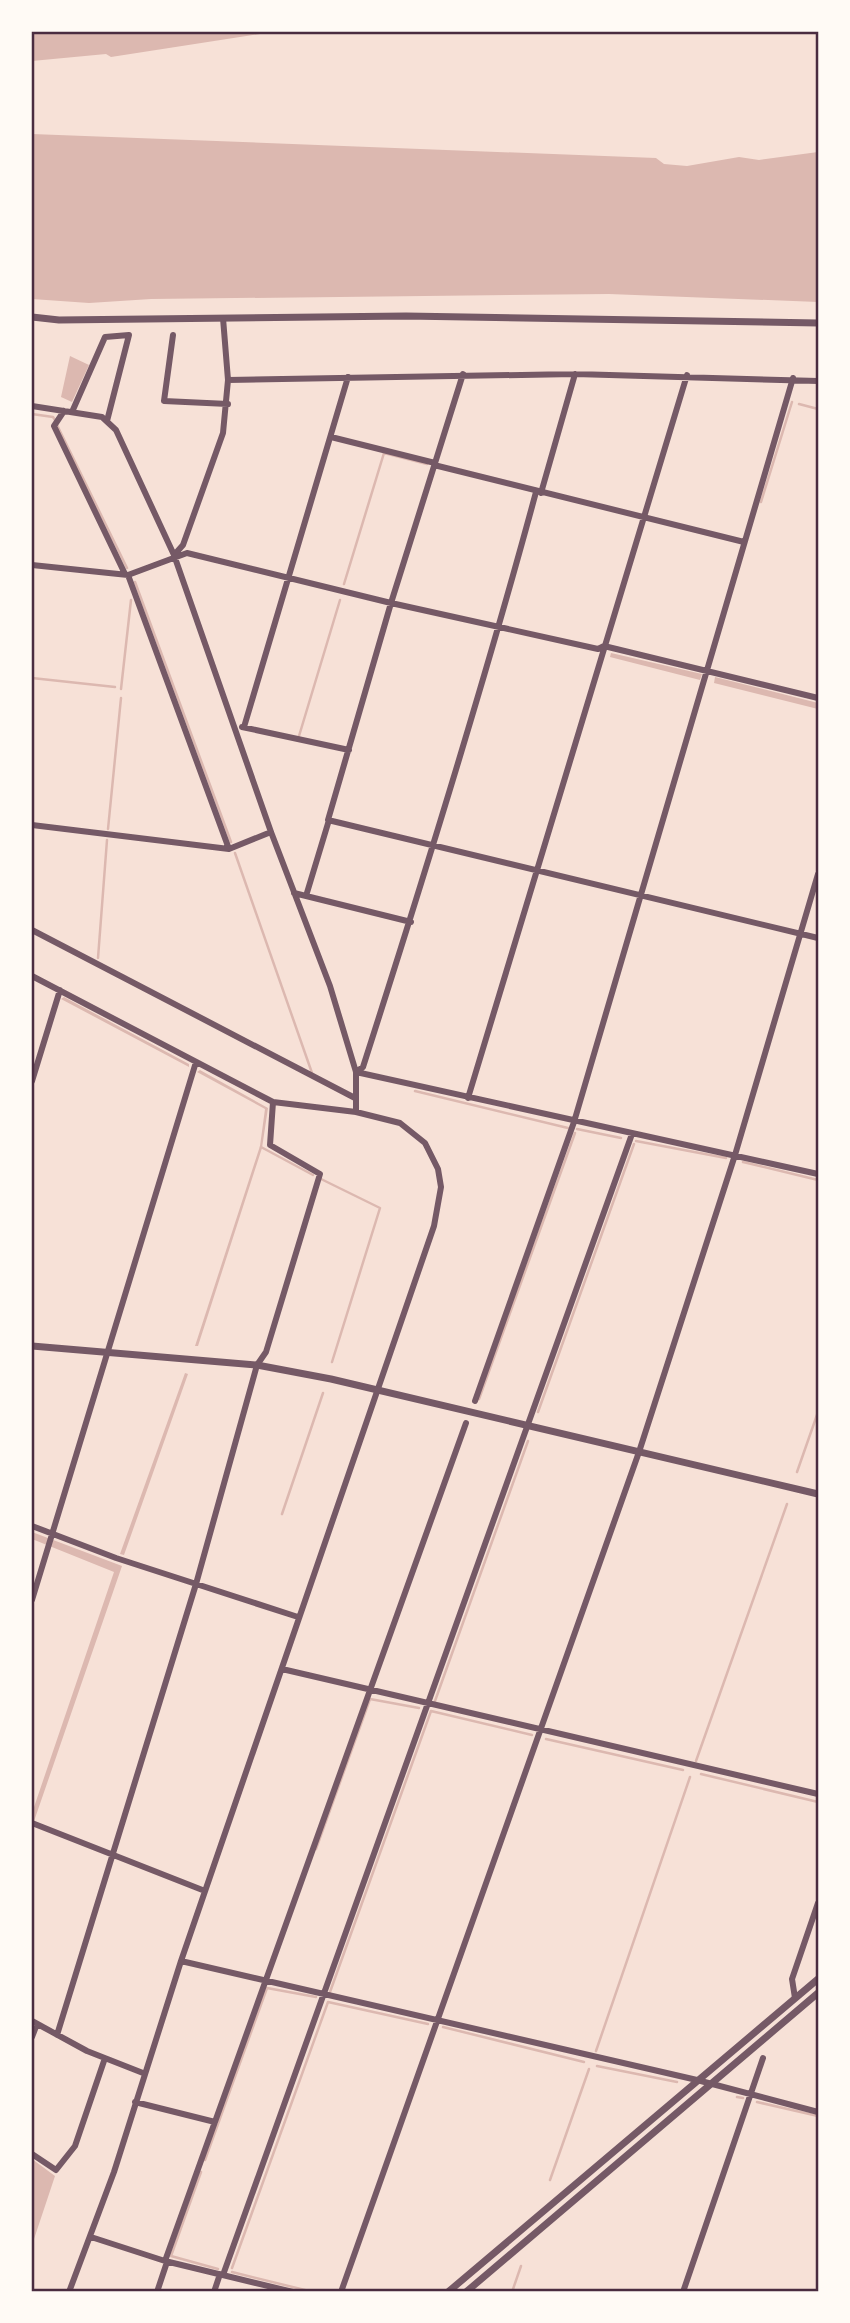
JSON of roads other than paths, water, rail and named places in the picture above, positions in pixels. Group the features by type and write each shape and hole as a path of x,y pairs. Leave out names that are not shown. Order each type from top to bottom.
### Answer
{"street":[{"path":"32,317 59,320 406,316 818,323"},
{"path":"174,555 183,545 223,433 228,404 228,380 223,318"},
{"path":"72,412 104,337 130,335 107,421"},
{"path":"173,335 164,401 228,404"},
{"path":"306,896 391,603 463,374"},
{"path":"228,380 575,374 793,378 818,381"},
{"path":"356,1072 363,1067 411,922 575,374"},
{"path":"468,1098 687,376"},
{"path":"244,727 348,377"},
{"path":"475,1401 574,1122 793,378"},
{"path":"32,406 102,416 116,429 174,555 271,832 330,986 356,1072 356,1112"},
{"path":"64,411 54,426 126,575 229,849"},
{"path":"331,438 643,519 744,542"},
{"path":"32,565 126,575 174,555 187,553 391,603 598,649 604,646 818,698"},
{"path":"233,727 244,727 349,750"},
{"path":"329,820 818,938"},
{"path":"32,825 229,849 271,832"},
{"path":"341,2291 639,1452 735,1155 818,874"},
{"path":"295,893 411,922"},
{"path":"32,930 355,1098"},
{"path":"32,976 273,1102 356,1112 400,1123 413,1132 432,1154 441,1187 434,1226 181,1961 91,2237 69,2291"},
{"path":"32,1081 60,990"},
{"path":"32,1600 196,1062"},
{"path":"356,1072 818,1174"},
{"path":"57,2035 196,1584 257,1366 266,1352 320,1174 270,1145 273,1102"},
{"path":"214,2291 324,1995 632,1134"},
{"path":"32,1346 257,1366 378,1390 818,1494"},
{"path":"157,2291 264,1981 466,1423"},
{"path":"32,1525 51,1536 298,1617"},
{"path":"282,1669 818,1794"},
{"path":"34,1824 205,1891"},
{"path":"795,1998 792,1979 818,1903"},
{"path":"181,1961 697,2080 818,2112"},
{"path":"448,2291 818,1979"},
{"path":"466,2291 818,1993"},
{"path":"32,2037 34,2022 105,2058 144,2073"},
{"path":"32,2154 56,2170 75,2146 105,2058"},
{"path":"683,2291 763,2058"},
{"path":"135,2102 215,2122"},
{"path":"91,2237 166,2261 293,2291"}],"waterway":[{"path":"761,502 792,402"},
{"path":"799,404 818,409"},
{"path":"32,414 53,417 55,420"},
{"path":"57,425 127,568"},
{"path":"344,584 384,453 427,464"},
{"path":"135,582 231,842"},
{"path":"121,689 131,600"},
{"path":"299,736 340,600"},
{"path":"32,678 115,687"},
{"path":"108,829 121,698"},
{"path":"98,958 107,840"},
{"path":"235,853 312,1073"},
{"path":"415,1091 568,1128"},
{"path":"577,1129 621,1138"},
{"path":"479,1399 575,1133"},
{"path":"636,1141 726,1158"},
{"path":"538,1412 634,1144"},
{"path":"261,1147 313,1175"},
{"path":"743,1162 818,1180"},
{"path":"321,1179 380,1208 332,1362"},
{"path":"282,1514 323,1393"},
{"path":"797,1472 818,1412"},
{"path":"435,1701 528,1441"},
{"path":"696,1761 787,1504"},
{"path":"316,1849 370,1699 419,1708"},
{"path":"330,1992 431,1711 532,1735"},
{"path":"546,1739 683,1770"},
{"path":"701,1774 818,1802"},
{"path":"596,2051 690,1777"},
{"path":"205,2160 267,1988 316,1997"},
{"path":"232,2268 328,2002 428,2024"},
{"path":"443,2027 584,2062"},
{"path":"597,2066 677,2082"},
{"path":"550,2180 589,2069"},
{"path":"737,2097 743,2098"},
{"path":"757,2102 818,2116"},
{"path":"201,2172 171,2256 218,2269"},
{"path":"512,2292 521,2266"},
{"path":"232,2272 313,2292"}]}
